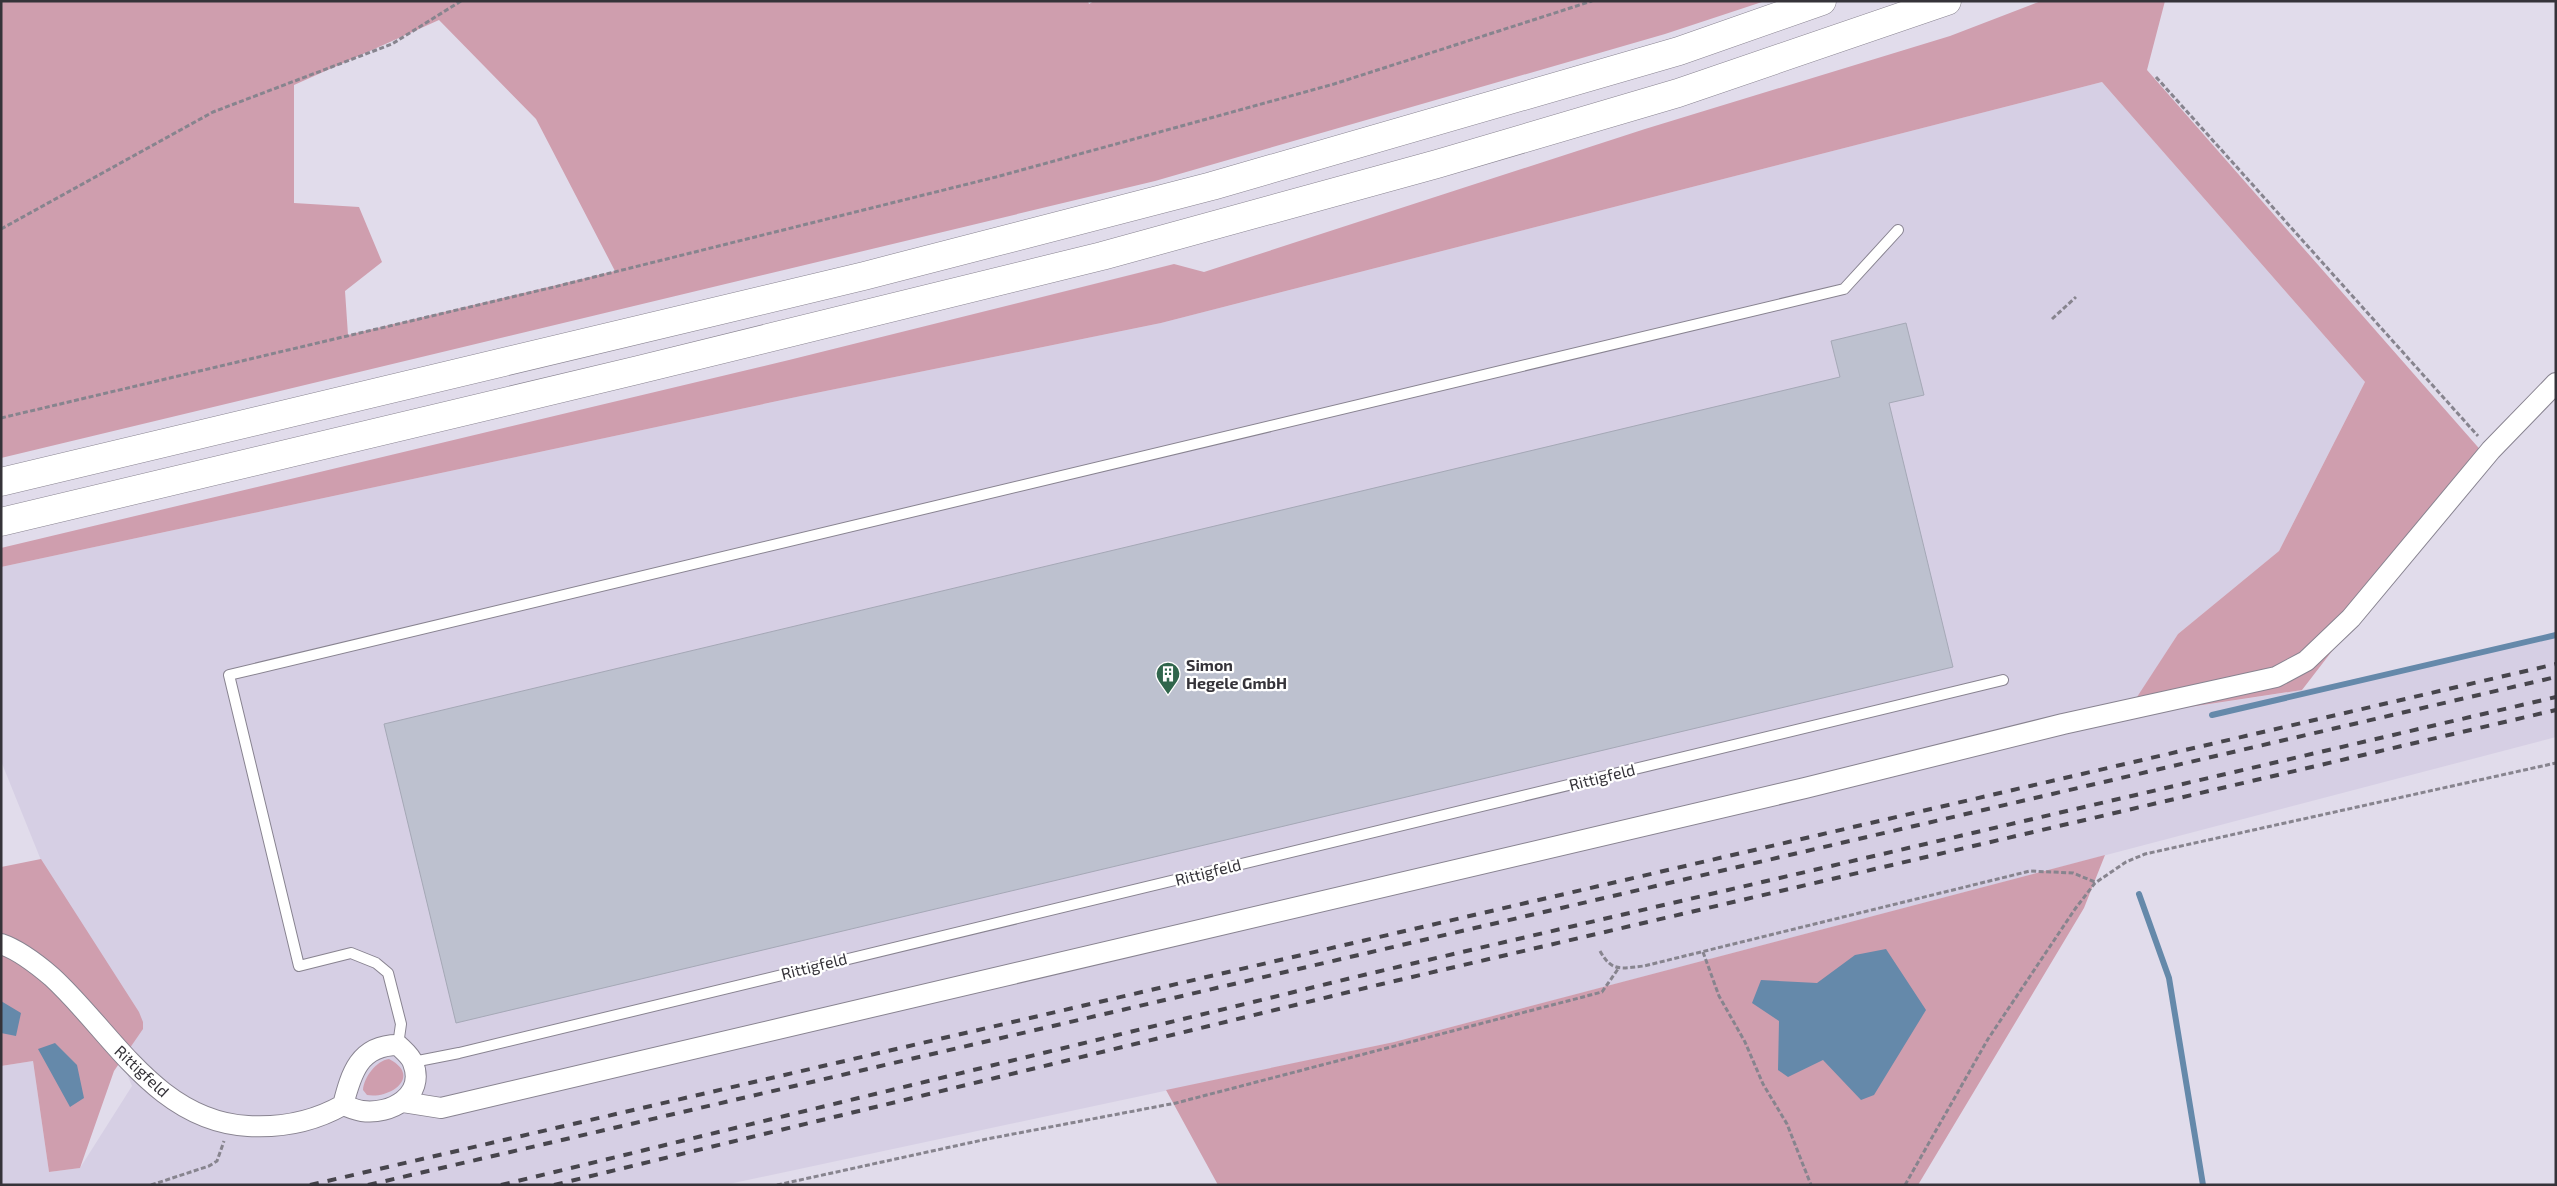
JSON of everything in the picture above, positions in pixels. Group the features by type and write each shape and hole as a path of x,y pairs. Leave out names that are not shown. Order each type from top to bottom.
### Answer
{"highway":[{"path":"1,482 864,276 1212,186 1679,51 1822,1"},
{"path":"1,522 638,370 1111,253 1437,164 1678,93 1947,1"}],"street":[{"path":"403,1102 441,1108 1805,788 2064,724 2276,677 2306,661 2351,618 2491,450 2556,383"},
{"name":"Rittigfeld","path":"1,944 40,967 66,990 152,1084 175,1102 227,1125 266,1127 292,1124 326,1114 343,1105"},
{"path":"386,1045 398,1045 413,1062 416,1078 413,1091 403,1102 384,1109 362,1111 343,1105 350,1078 360,1060 376,1048 386,1045"}],"lane":[{"path":"398,1045 401,1024 388,973 376,963 351,953 299,966 229,676 1844,289 1898,230"},
{"name":"Rittigfeld","path":"413,1062 459,1053 2003,680"}],"path":[{"path":"1,229 213,112 392,44 461,1"},
{"path":"1,418 554,287 996,176 1334,84 1592,1"},
{"path":"2156,78 2491,450"},
{"path":"2052,319 2076,297"},
{"path":"1905,1185 1988,1039 2095,882 2126,862 2145,854 2556,763"},
{"path":"1600,951 1606,962 1618,969 1644,966 2030,872 2074,873 2095,882"},
{"path":"1703,952 1719,996 1745,1042 1763,1084 1787,1124 1811,1185"},
{"path":"777,1185 987,1139 1185,1101 1602,992 1618,969"},
{"path":"151,1185 201,1171 217,1161 227,1125"}],"shaded area":[{"path":"1,1 1088,1 1089,4 1094,1 1765,1 1665,34 1155,181 1,458","holes":["439,20 536,119 615,271 348,335 345,291 382,262 359,207 294,203 294,85"]},
{"path":"2041,1 2165,1 2147,70 2484,454 2302,690 2124,717 2178,634 2279,551 2365,382 2102,82 1161,323 801,396 1,567 1,548 789,360 1174,264 1204,272 1645,129 1950,36"},
{"path":"2102,82 2365,382 2279,551 2178,634 2125,717 2302,690 2556,638 2556,737 1394,1042 724,1185 1,1185 1,1066 33,1061 49,1172 80,1168 132,1086 1,761 1,567 801,396 1161,323"},
{"path":"2105,855 2084,908 1918,1185 1218,1185 1166,1090 1394,1042"},
{"path":"41,859 139,1012 143,1022 143,1029 114,1071 80,1168 49,1172 33,1061 1,1066 1,867"},
{"path":"389,1059 399,1066 403,1072 403,1079 393,1090 376,1095 367,1095 363,1090 368,1075 375,1066"}],"water":[{"path":"1886,949 1926,1010 1874,1095 1861,1100 1823,1060 1788,1077 1778,1070 1779,1021 1752,1003 1761,980 1817,983 1855,955"},
{"path":"1,1001 21,1013 16,1036 1,1033"},
{"path":"55,1043 77,1065 84,1098 70,1107 38,1049"}],"building":[{"name":"Simon Hegele GmbH","path":"1906,323 1924,395 1889,403 1953,667 456,1023 384,724 1840,377 1831,341"}],"waterway":[{"path":"2212,715 2556,635"},
{"path":"2139,894 2169,978 2203,1185"}],"railway":[{"path":"310,1185 2556,664"},
{"path":"368,1185 2556,677"},
{"path":"501,1185 1372,973 2556,697"},
{"path":"554,1185 1382,984 2556,710"}],"place":[{"name":"Simon Hegele GmbH","path":"1168,695"}]}
